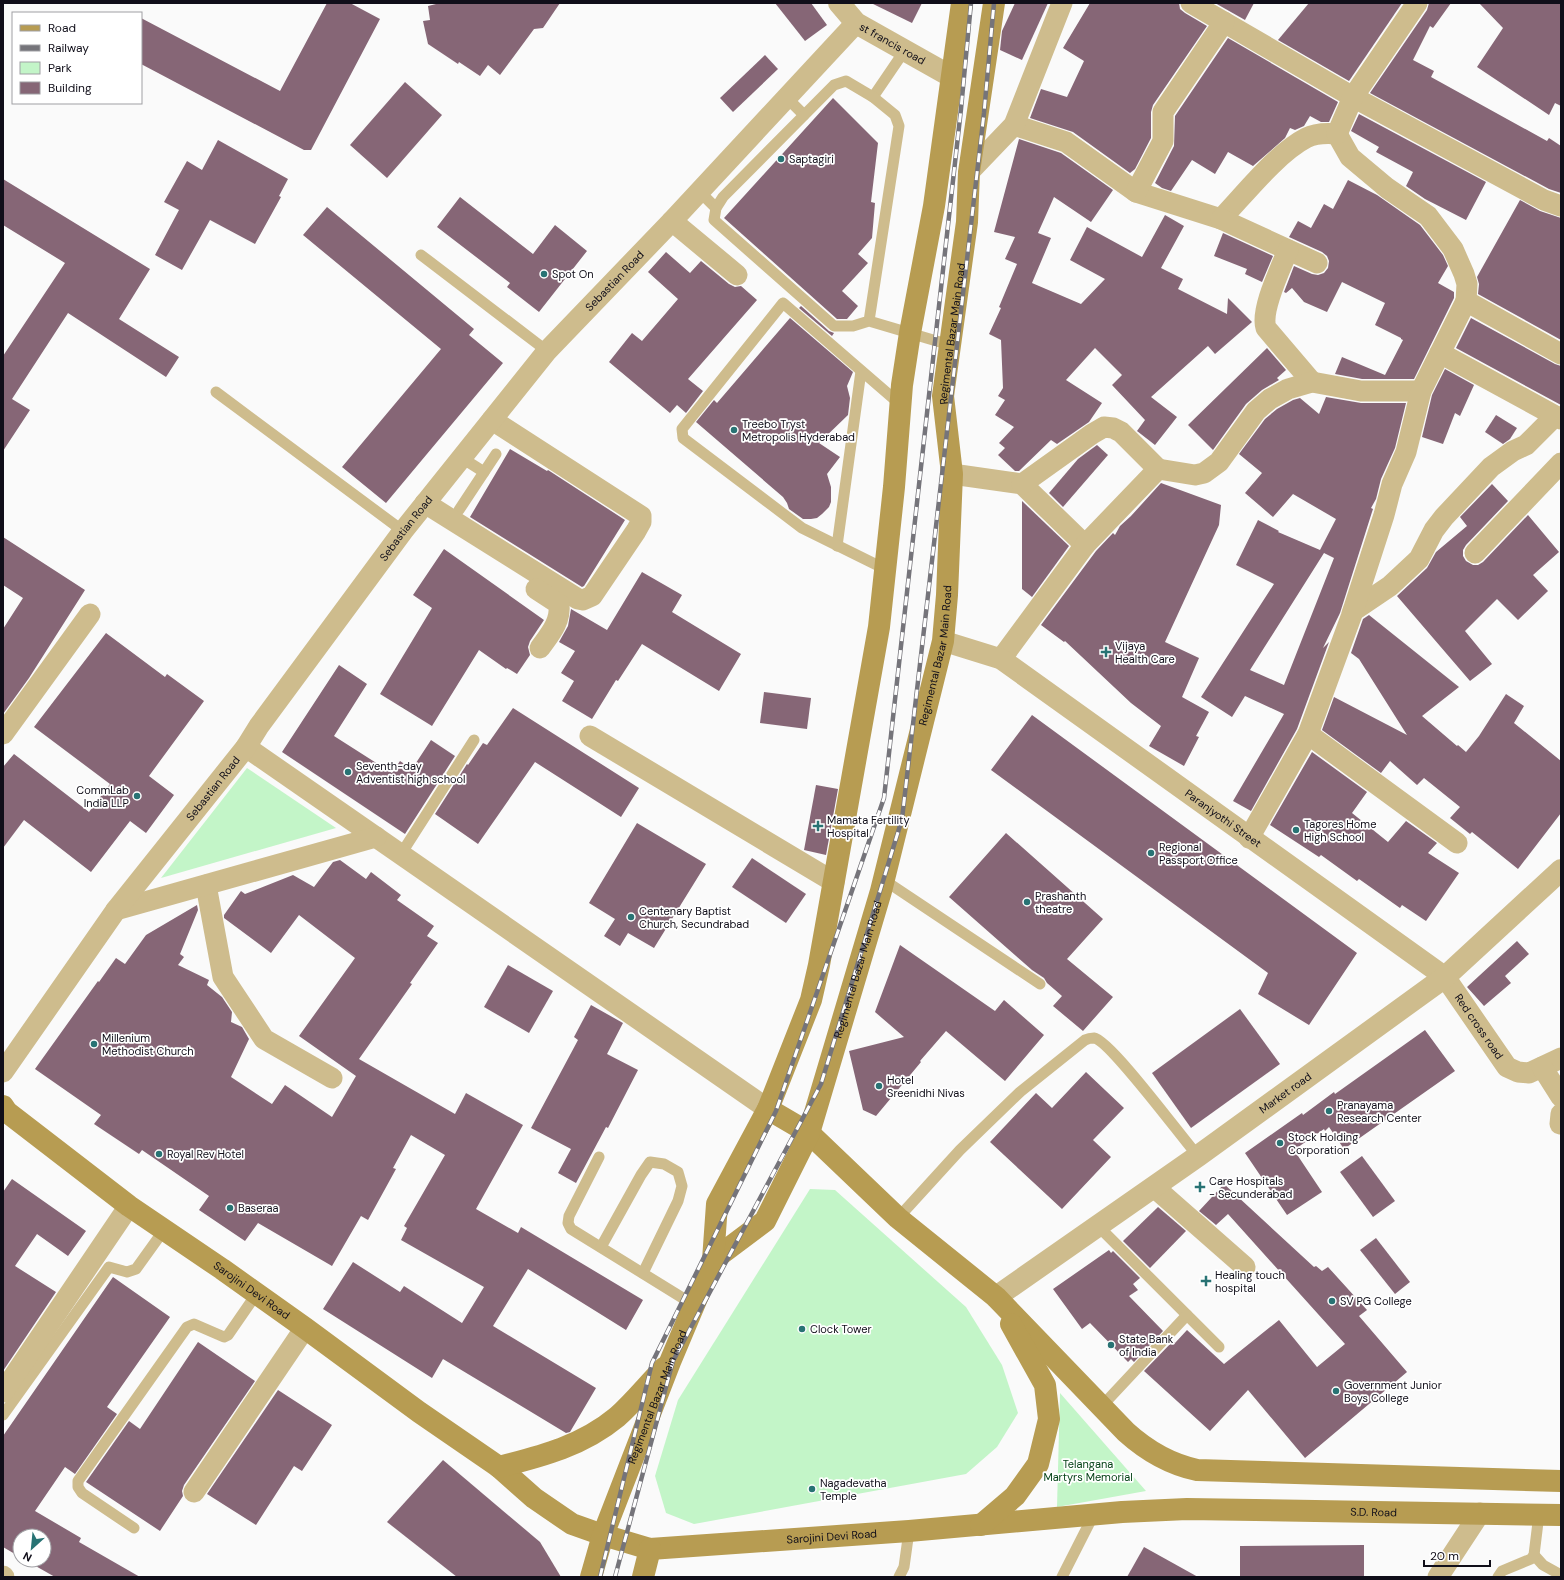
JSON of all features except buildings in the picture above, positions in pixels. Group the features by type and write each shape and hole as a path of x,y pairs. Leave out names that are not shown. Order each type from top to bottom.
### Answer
{"main road":[{"name":"Regimental Bazar Main Road","path":"591,1577 603,1536 670,1362 713,1260 717,1204 768,1109 811,1000 819,965 879,627 894,488 901,405 910,333 934,206 962,3"},
{"name":"Regimental Bazar Main Road","path":"713,1260 765,1221 809,1133 884,880 943,641 947,595 952,474 943,396 967,211 969,172 994,3"},
{"path":"934,206 967,211"},
{"path":"768,1109 809,1133 898,1218 996,1297 1101,1407 1141,1446 1179,1466 1197,1470 1561,1481"},
{"name":"Sarojini Devi Road","path":"4,1110 129,1206 257,1293 419,1412 499,1467 534,1498 572,1524 603,1536 650,1549 909,1531 1094,1514 1187,1509"},
{"path":"981,1525 1015,1496 1038,1464 1049,1419 1045,1385 996,1297"},
{"path":"499,1467 548,1454 584,1439 617,1417 670,1362"},
{"name":"S.D. Road","path":"1187,1509 1561,1515"},
{"path":"643,1577 650,1549"}],"street":[{"name":"st francis road","path":"839,3 856,23 952,78"},
{"path":"969,172 1014,126 1062,3"},
{"path":"1191,3 1353,97 1544,200 1561,206"},
{"path":"1337,134 1353,97 1417,3"},
{"path":"1136,192 1163,141 1163,112 1224,22"},
{"name":"Sebastian Road","path":"3,1072 116,910 246,747 259,726 403,531 547,351 700,192 856,23"},
{"path":"1014,126 1066,142 1136,192 1221,219 1317,263"},
{"path":"1221,219 1281,156 1307,138 1322,133 1337,134"},
{"path":"1249,838 1308,734 1354,611 1384,515 1392,484 1406,452 1421,391 1466,301 1467,284 1453,249 1428,216 1387,188 1350,157 1337,134"},
{"path":"672,221 737,275"},
{"path":"1288,250 1266,307 1264,321 1266,328 1312,382"},
{"path":"1466,301 1561,354"},
{"path":"1354,611 1390,586 1419,559 1434,530 1444,517 1491,467 1513,451 1526,445 1558,418 1440,353"},
{"path":"1022,484 1104,427 1113,428 1120,432 1158,469 1195,475 1204,473 1219,462 1256,411 1270,398 1288,388 1312,382 1361,391 1421,391"},
{"path":"422,508 578,599 583,600 592,596 636,531 641,522 641,516 492,420"},
{"path":"1475,553 1561,462"},
{"path":"1001,659 1085,545 1158,469"},
{"path":"952,474 1022,484 1085,545"},
{"path":"422,508 559,604 559,619 540,648"},
{"path":"3,734 90,614"},
{"name":"Paranjyothi Street","path":"943,641 1001,659 1445,977"},
{"path":"1308,734 1456,843"},
{"path":"590,736 834,882"},
{"path":"246,747 768,1109"},
{"path":"116,910 376,836"},
{"name":"Market road","path":"996,1297 1198,1156 1445,977 1561,870"},
{"path":"206,885 223,977 264,1039 332,1078"},
{"name":"Red cross road","path":"1445,977 1507,1067 1518,1072 1530,1073 1561,1058"},
{"path":"1542,1067 1561,1097"},
{"path":"1154,1187 1245,1267"},
{"path":"3,1392 129,1206"},
{"path":"194,1492 305,1328"},
{"path":"1438,1577 1480,1513"}],"lane":[{"path":"873,97 905,50"},
{"path":"869,321 899,126 895,115 859,87 846,81 834,85 722,197 716,208 714,220 834,326 853,326 869,321 950,345"},
{"path":"787,98 804,115"},
{"path":"700,192 716,208"},
{"path":"421,255 547,351"},
{"path":"885,569 837,546 796,523 683,438 682,430 783,304 901,405"},
{"path":"837,546 861,371"},
{"path":"216,392 403,531"},
{"path":"459,510 496,454"},
{"path":"462,458 484,472"},
{"path":"402,854 474,740"},
{"path":"884,880 1040,984"},
{"path":"898,1218 960,1150 1020,1092 1085,1040 1094,1038 1102,1042 1123,1062 1198,1156"},
{"path":"599,1157 569,1216 568,1223 572,1229 694,1305"},
{"path":"601,1247 641,1175 650,1162 664,1164 678,1172 682,1186 678,1201 643,1273"},
{"path":"1098,1226 1219,1347"},
{"path":"3,1415 109,1267 127,1272 136,1269 164,1230"},
{"path":"134,1528 82,1493 78,1487 78,1481 187,1327 194,1324 224,1337 228,1335 257,1293"},
{"path":"1101,1407 1187,1315"},
{"path":"1062,1577 1094,1514"},
{"path":"1498,1577 1502,1571 1531,1559 1534,1555 1538,1514"},
{"path":"899,1577 904,1567 909,1531"},
{"path":"1534,1555 1543,1565 1561,1575"}],"green space":[{"path":"247,768 336,828 161,878"},
{"path":"810,1189 835,1190 966,1307 1002,1365 1018,1413 997,1447 966,1474 694,1524 666,1513 655,1476 678,1400"},
{"name":"Telangana Martyrs Memorial","path":"1060,1393 1146,1491 1057,1507"}],"railway":[{"path":"600,1577 652,1363 776,1111 884,798 961,109 971,3"},
{"path":"615,1577 673,1361 821,1084 902,819 984,113 994,3"}],"place":[{"name":"Saptagiri","path":"781,159"},
{"name":"Spot On","path":"544,274"},
{"name":"Treebo Tryst Metropolis Hyderabad","path":"734,430"},
{"name":"Vijaya Health Care","path":"1106,652"},
{"name":"Seventh-day Adventist high school","path":"348,772"},
{"name":"CommLab India LLP","path":"137,796"},
{"name":"Mamata Fertility Hospital","path":"818,826"},
{"name":"Tagores Home High School","path":"1296,830"},
{"name":"Regional Passport Office","path":"1151,853"},
{"name":"Prashanth theatre","path":"1027,902"},
{"name":"Centenary Baptist Church, Secundrabad","path":"631,917"},
{"name":"Millenium Methodist Church","path":"94,1044"},
{"name":"Hotel Sreenidhi Nivas","path":"879,1086"},
{"name":"Pranayama Research Center","path":"1329,1111"},
{"name":"Stock Holding Corporation","path":"1280,1143"},
{"name":"Royal Rev Hotel","path":"159,1154"},
{"name":"Care Hospitals - Secunderabad","path":"1200,1187"},
{"name":"Baseraa","path":"230,1208"},
{"name":"Healing touch hospital","path":"1206,1281"},
{"name":"SV PG College","path":"1332,1301"},
{"name":"Clock Tower","path":"802,1329"},
{"name":"State Bank of India","path":"1111,1345"},
{"name":"Government Junior Boys College","path":"1336,1391"},
{"name":"Nagadevatha Temple","path":"812,1489"}]}
